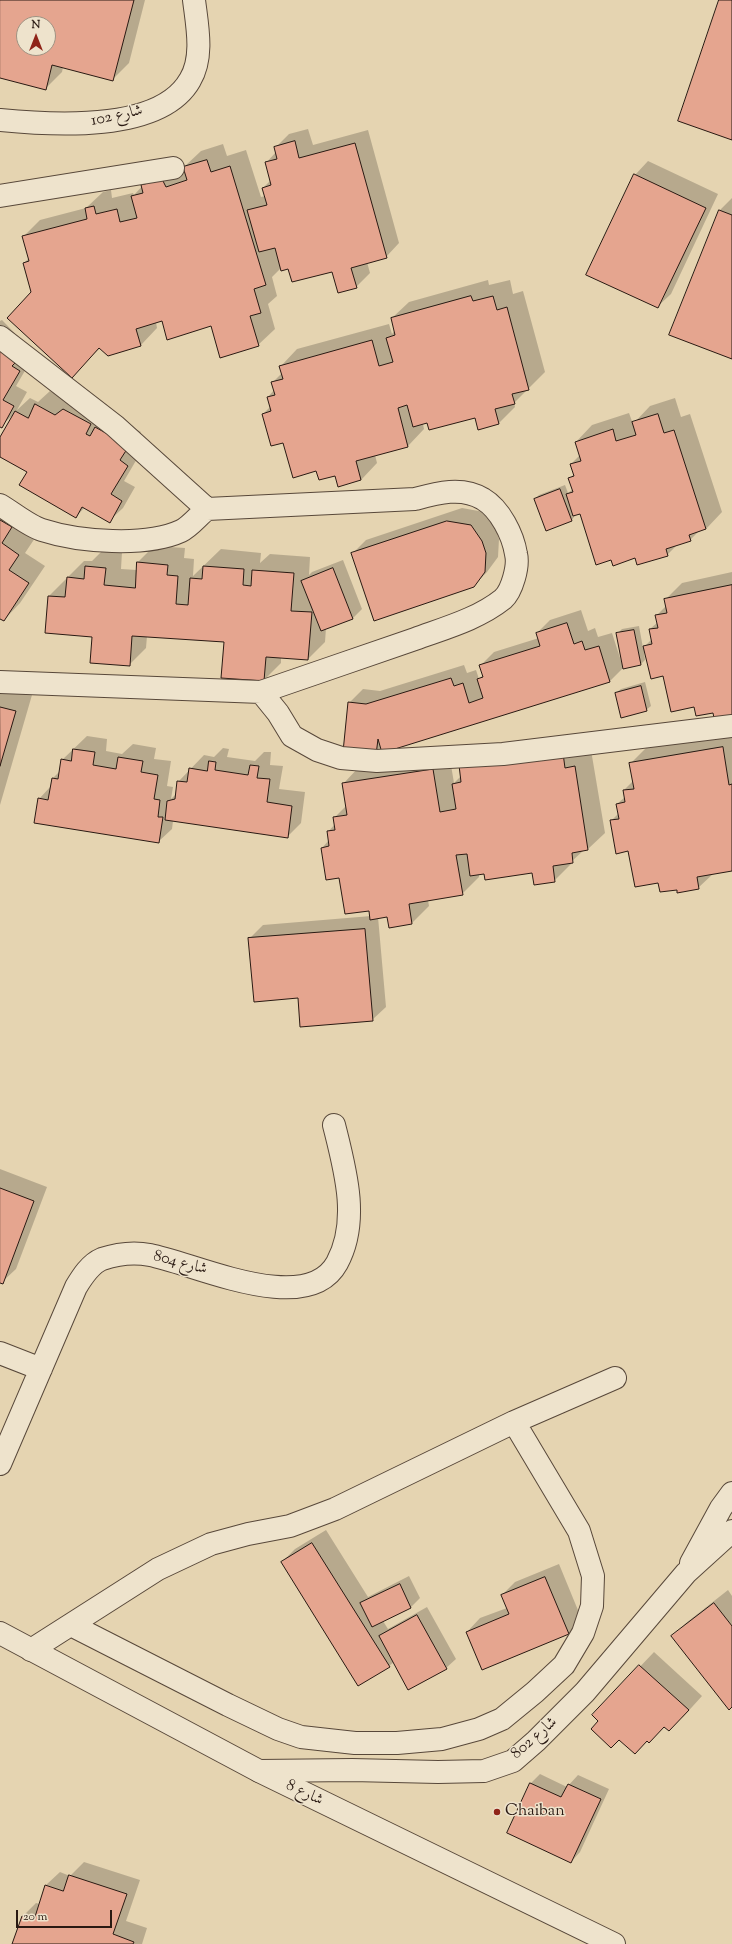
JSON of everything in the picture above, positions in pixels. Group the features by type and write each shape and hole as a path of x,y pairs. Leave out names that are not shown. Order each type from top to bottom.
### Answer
{"street":[{"name":"شارع 102","path":"0,120 36,124 87,124 141,115 172,100 190,81 196,64 198,46 194,0"},
{"path":"0,196 173,168"},
{"path":"0,337 115,426 206,509"},
{"path":"0,505 41,530 82,538 122,542 159,538 182,531 206,509 415,499 446,491 465,493 482,498 497,510 517,555 514,582 504,598 468,620 261,692 0,682"},
{"path":"261,692 278,713 292,736 317,750 341,758 377,761 503,754 732,726"},
{"name":"شارع 804","path":"0,1464 76,1287 85,1272 101,1260 122,1254 149,1255 260,1285 295,1288 315,1284 332,1272 343,1252 350,1219 342,1155 334,1125"},
{"path":"0,1354 41,1370"},
{"path":"31,1650 158,1569 211,1544 248,1534 290,1526 335,1509 514,1422 615,1378"},
{"path":"70,1625 228,1705 278,1729 301,1737 355,1743 397,1743 442,1739 479,1729 502,1719 535,1692 564,1665 583,1633 592,1606 593,1576 579,1531 514,1422"},
{"path":"686,1572 705,1535 732,1493"},
{"name":"شارع 802","path":"258,1771 484,1771 513,1761 536,1742 585,1692 686,1572 732,1531"},
{"name":"شارع 8","path":"0,1633 258,1771 612,1944"}],"building":[{"path":"0,0 134,0 113,81 52,65 46,90 0,78"},
{"path":"719,0 732,0 732,140 678,121"},
{"path":"295,141 299,158 355,143 387,258 351,268 357,288 338,293 332,272 292,282 288,269 281,271 275,248 259,252 247,210 267,205 262,188 271,185 265,162 277,159 274,147"},
{"path":"207,160 211,172 230,166 266,285 254,289 261,313 250,316 259,346 220,358 211,326 167,340 162,321 136,329 141,346 108,356 99,348 72,378 7,318 31,292 23,263 29,261 22,236 87,219 85,208 94,206 96,214 117,209 120,222 137,218 131,196 143,193 141,185 162,179 166,187 187,180 183,167"},
{"path":"634,174 706,208 658,308 586,275"},
{"path":"719,210 732,215 732,359 669,335"},
{"path":"471,296 473,301 493,296 497,310 507,307 529,390 512,394 515,404 495,409 499,424 478,430 475,418 429,430 427,423 413,427 407,405 398,408 408,447 356,461 361,480 338,487 335,476 319,480 316,471 293,478 283,443 271,446 262,414 271,411 267,397 275,395 271,382 283,379 279,366 372,340 379,366 393,362 386,338 395,335 391,318"},
{"path":"0,345 16,362 12,366 20,371 3,400 14,406 2,428 0,427"},
{"path":"35,404 55,415 63,409 91,424 86,434 90,436 95,427 129,446 120,460 128,466 111,494 122,501 110,523 82,507 76,518 19,485 27,472 0,457 0,437 15,411 28,418"},
{"path":"658,414 664,433 674,430 706,529 689,535 691,541 666,549 668,556 637,565 635,558 613,566 611,560 596,565 580,514 573,516 566,494 573,492 568,478 574,476 570,464 581,461 575,442 613,429 616,441 636,435 632,422"},
{"path":"560,489 572,521 546,531 534,499"},
{"path":"0,520 12,527 2,543 19,555 9,570 29,583 4,621 0,619"},
{"path":"447,521 471,525 482,541 486,553 485,572 474,587 374,621 351,553"},
{"path":"137,562 168,565 167,575 178,576 176,604 188,605 190,578 202,579 203,566 244,569 243,585 251,586 252,570 294,573 291,611 312,612 308,660 266,657 264,681 221,678 224,642 132,636 130,666 90,663 92,637 45,633 48,596 65,597 67,577 84,579 85,566 106,568 104,585 135,588"},
{"path":"333,568 353,619 321,631 301,581"},
{"path":"732,585 732,720 715,723 713,713 696,716 694,707 671,712 663,676 651,679 643,646 652,644 649,629 658,628 655,615 667,613 664,599"},
{"path":"567,623 574,644 582,641 585,650 599,646 610,682 382,753 378,739 376,755 343,752 348,702 366,704 451,678 454,686 463,683 469,703 483,698 477,679 483,677 479,665 540,646 536,633"},
{"path":"634,630 641,665 623,669 616,633"},
{"path":"641,686 647,711 621,718 615,693"},
{"path":"0,707 16,711 0,766"},
{"path":"723,747 729,785 732,784 732,871 697,877 699,889 677,893 677,890 660,892 658,883 635,887 628,851 616,854 610,820 619,819 616,804 625,802 623,790 634,789 629,763"},
{"path":"73,749 95,752 93,765 116,769 118,757 143,761 141,772 158,775 154,799 160,800 158,817 163,817 159,843 34,823 38,798 48,800 52,778 58,779 61,759 71,761"},
{"path":"563,753 565,768 575,766 588,850 572,853 573,863 553,866 555,882 534,885 532,873 485,880 484,874 470,876 467,854 456,855 463,895 409,904 412,924 389,928 387,917 370,920 369,911 345,914 339,878 326,880 321,848 329,846 327,831 335,830 333,817 347,815 342,783 433,769 440,812 456,809 452,784 461,782 459,765"},
{"path":"209,761 216,762 215,770 248,775 250,765 259,766 257,778 270,779 267,802 292,806 288,838 165,820 167,801 175,799 177,781 187,782 189,768 207,771"},
{"path":"365,929 373,1021 300,1027 298,998 254,1002 248,938"},
{"path":"0,1188 34,1201 3,1284 0,1283"},
{"path":"312,1543 390,1667 358,1686 281,1562"},
{"path":"545,1577 569,1634 482,1670 466,1632 509,1614 501,1595"},
{"path":"400,1584 411,1608 372,1627 360,1603"},
{"path":"714,1603 732,1626 732,1707 729,1710 671,1636"},
{"path":"417,1615 447,1669 408,1690 379,1636"},
{"path":"639,1665 689,1710 669,1731 664,1727 649,1743 647,1741 635,1754 619,1740 611,1748 591,1729 598,1721 592,1715"},
{"path":"530,1783 561,1797 568,1784 601,1799 571,1863 507,1833"},
{"path":"69,1875 127,1894 113,1934 134,1942 133,1944 12,1944 22,1916 34,1920 45,1885 63,1891"}],"place":[{"name":"Chaiban","path":"497,1812"}]}
